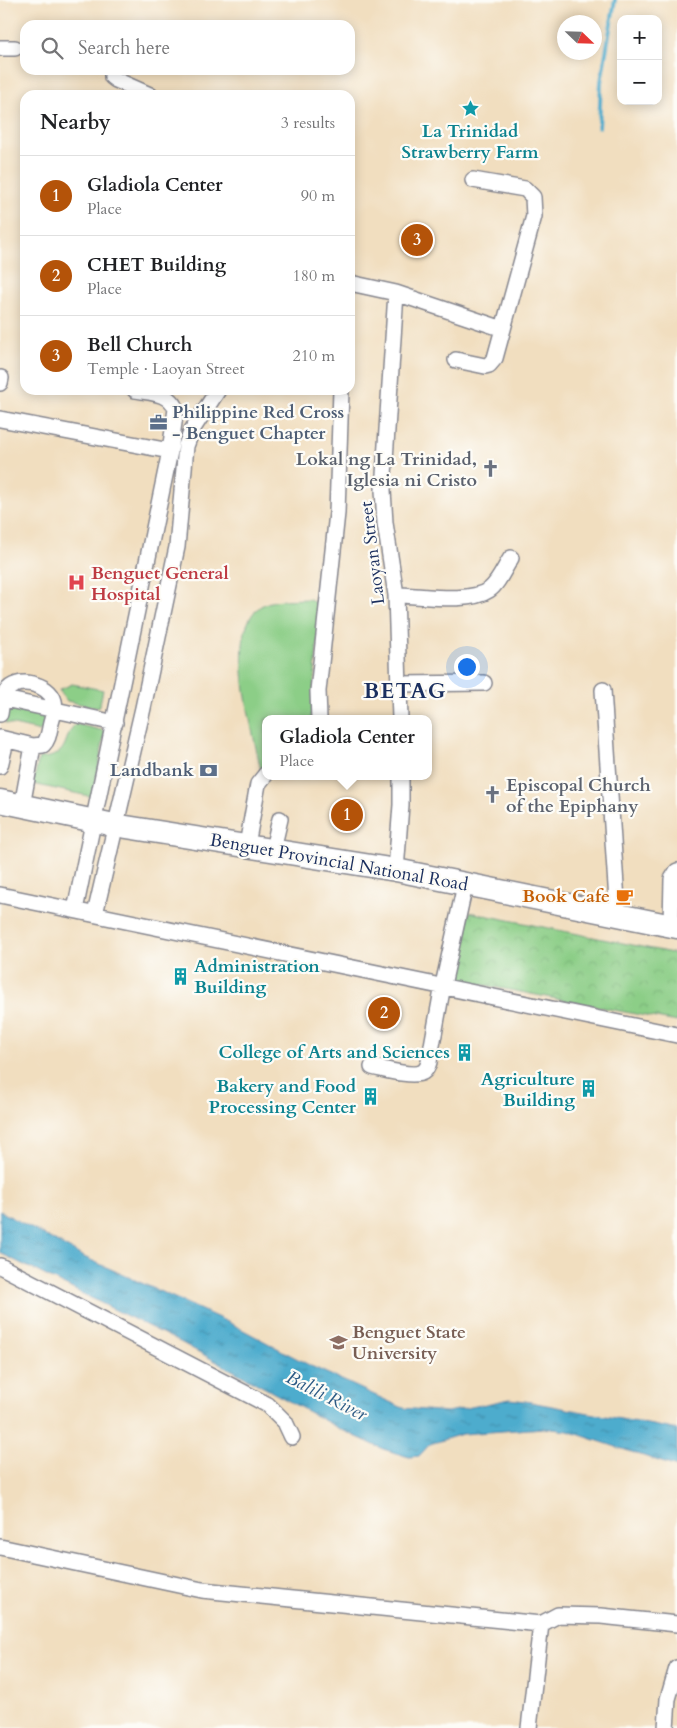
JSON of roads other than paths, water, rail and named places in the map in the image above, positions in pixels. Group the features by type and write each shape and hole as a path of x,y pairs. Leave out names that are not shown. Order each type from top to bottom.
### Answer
{"highway":[{"name":"Benguet Provincial National Road","path":"11,804 92,822 273,849 396,870 674,926"}],"street":[{"path":"0,48 15,48"},
{"path":"112,75 116,80 139,90"},
{"path":"456,360 489,365 495,358 534,216 534,197 526,189 473,180"},
{"path":"355,284 396,293 503,329"},
{"name":"Laoyan Street","path":"396,293 383,490 384,523 396,595 400,715"},
{"path":"75,910 170,451 176,409 173,403 163,395"},
{"path":"95,914 114,825 144,708 177,547 186,446 192,430 215,395"},
{"path":"319,715 318,691 337,513 341,395"},
{"path":"0,419 170,451"},
{"path":"396,595 464,597 478,594 490,590 511,558"},
{"path":"400,684 484,682"},
{"path":"0,714 1,698 15,684 36,684 52,696 54,710 46,742 40,746 33,746 3,739 0,766"},
{"path":"603,690 618,916"},
{"path":"1,698 115,723"},
{"path":"11,804 33,746"},
{"path":"247,845 258,784 262,779"},
{"path":"396,870 401,780"},
{"path":"273,849 280,819"},
{"path":"674,926 672,879 677,871"},
{"path":"372,1067 414,1075 422,1073 426,1069 465,884"},
{"path":"0,895 443,985 677,1035"},
{"path":"0,1266 268,1405 285,1422 292,1437"},
{"path":"0,1547 202,1590 541,1624 558,1615 602,1616 677,1624"},
{"path":"528,1728 541,1624"},
{"path":"666,1728 668,1699 677,1668"}],"water":[{"name":"Balili River","path":"0,1211 84,1257 230,1323 311,1366 403,1408 447,1412 510,1399 674,1429 677,1430 677,1467 568,1431 544,1428 462,1434 430,1444 419,1456 409,1457 383,1449 342,1430 182,1343 0,1253"}],"waterway":[{"path":"599,127 601,82 615,0"}],"place":[{"name":"La Trinidad Strawberry Farm","path":"470,108"},
{"name":"Bell Church","path":"417,240"},
{"name":"Philippine Red Cross - Benguet Chapter","path":"158,422"},
{"name":"Lokal ng La Trinidad, Iglesia ni Cristo","path":"491,469"},
{"name":"Benguet General Hospital","path":"77,583"},
{"name":"Landbank","path":"208,770"},
{"name":"Episcopal Church of the Epiphany","path":"492,795"},
{"name":"Gladiola Center","path":"347,815"},
{"name":"Book Cafe","path":"624,896"},
{"name":"Administration Building","path":"180,976"},
{"name":"CHET Building","path":"384,1013"},
{"name":"College of Arts and Sciences","path":"464,1052"},
{"name":"Agriculture Building","path":"589,1089"},
{"name":"Bakery and Food Processing Center","path":"370,1096"},
{"name":"Benguet State University","path":"338,1342"}],"district":[{"name":"BETAG","path":"405,690"}]}
